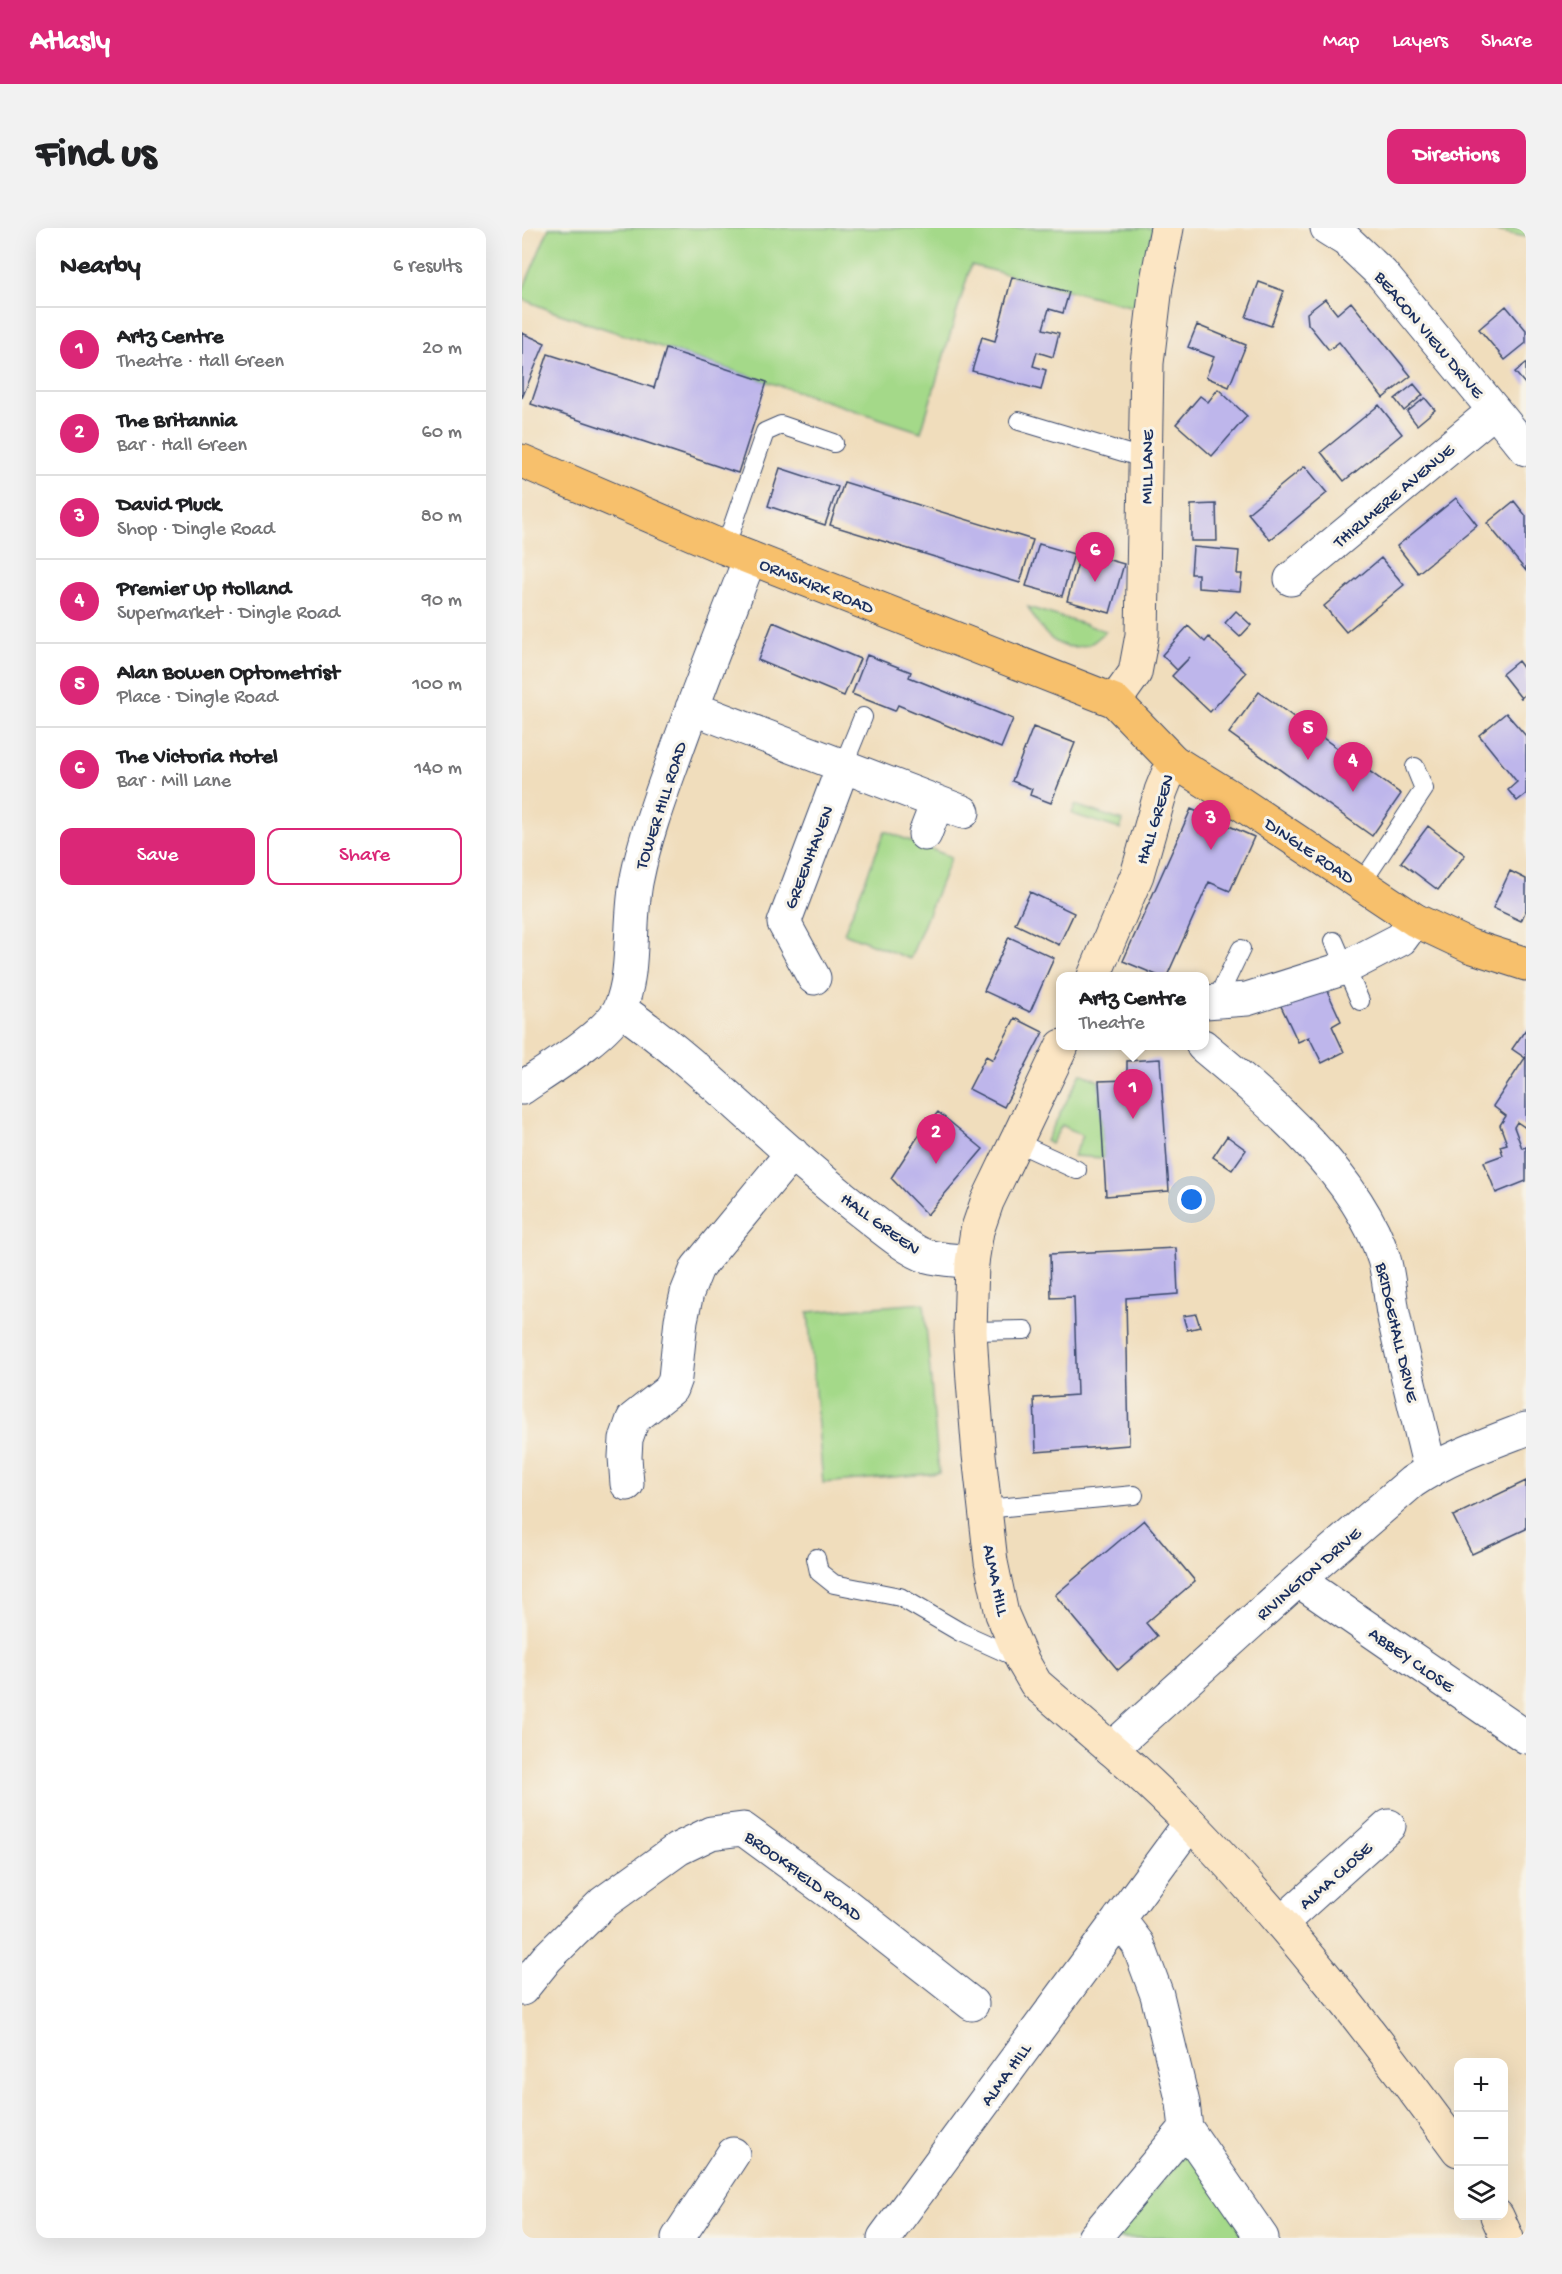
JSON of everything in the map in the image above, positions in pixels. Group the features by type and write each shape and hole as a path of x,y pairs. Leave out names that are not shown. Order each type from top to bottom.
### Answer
{"main road":[{"name":"ORMSKIRK ROAD","path":"522,461 738,553 1115,701"},
{"name":"DINGLE ROAD","path":"1115,701 1173,761 1415,920 1470,946 1526,964"}],"street":[{"name":"MILL LANE","path":"1115,701 1135,673 1142,635 1146,363 1156,286 1167,228"},
{"name":"BEACON VIEW DRIVE","path":"1327,228 1346,240 1382,274 1526,449"},
{"name":"THIRLMERE AVENUE","path":"1291,579 1494,411"},
{"name":"TOWER HILL ROAD","path":"620,1009 629,971 636,880 653,816 692,708 738,553"},
{"path":"692,708 950,807 925,834"},
{"name":"HALL GREEN","path":"1096,972 1137,876 1161,791 1173,761"},
{"name":"GREENHAVEN","path":"814,978 784,923 843,766"},
{"path":"1210,1001 1247,999 1340,954 1401,939 1415,920"},
{"path":"522,1088 582,1045 606,1025 620,1009"},
{"name":"HALL GREEN","path":"620,1009 657,1034 859,1210 926,1256 972,1262"},
{"path":"972,1262 977,1231 987,1202 1060,1050"},
{"name":"BRIDGEHALL DRIVE","path":"1207,1050 1320,1153 1346,1187 1369,1225 1384,1260 1430,1469"},
{"path":"627,1484 626,1439 633,1419 671,1389 675,1378 681,1320 687,1293 697,1268 792,1153"},
{"name":"ALMA HILL","path":"972,1262 970,1331 979,1455 991,1562 1002,1614 1022,1660 1036,1684 1111,1749 1190,1823 1281,1923 1400,2070 1454,2144"},
{"name":"RIVINGTON DRIVE","path":"1111,1749 1298,1580 1412,1482 1430,1469 1526,1429"},
{"name":"ABBEY CLOSE","path":"1298,1580 1526,1737"},
{"name":"ALMA HILL","path":"884,2238 1190,1823"},
{"name":"ALMA CLOSE","path":"1281,1923 1389,1826"},
{"name":"BROOKFIELD ROAD","path":"522,1989 547,1958 603,1903 668,1856 711,1833 743,1828 972,2004"},
{"path":"1119,1918 1138,1944 1157,1995 1183,2103 1186,2128 1263,2238"},
{"path":"1094,2238 1186,2128"},
{"path":"678,2238 733,2154"},
{"path":"1499,2220 1507,2238"}],"lane":[{"path":"1019,421 1146,459"},
{"path":"738,553 765,432 780,425 834,443"},
{"path":"843,766 862,717"},
{"path":"1361,884 1424,789 1415,767"},
{"path":"1210,1001 1240,949"},
{"path":"1340,954 1360,1001"},
{"path":"1016,1142 1077,1170"},
{"path":"970,1331 1026,1330"},
{"path":"985,1509 1134,1495"},
{"path":"816,1558 819,1572 834,1584 900,1597 960,1632 1022,1660"}],"green space":[{"path":"549,228 1154,228 1134,307 971,265 921,432 557,313 522,299 522,292"},
{"path":"1482,228 1526,228 1526,237"},
{"path":"1028,607 1106,631 1089,644 1076,647 1066,646 1044,632"},
{"path":"1075,805 1123,821 1120,829 1072,814"},
{"path":"885,831 951,857 910,959 844,933"},
{"path":"1081,1073 1099,1081 1104,1158 1073,1156 1083,1136 1062,1125 1051,1144 1046,1141"},
{"path":"924,1303 939,1473 823,1483 808,1312"},
{"path":"1187,2152 1249,2238 1113,2238"}],"building":[{"path":"1012,277 1069,292 1063,313 1049,309 1043,329 1059,333 1053,357 1037,352 1033,366 1046,370 1041,390 972,371 982,337 995,341"},
{"path":"1259,282 1284,291 1271,326 1246,317"},
{"path":"1325,299 1337,314 1351,302 1411,376 1383,398 1339,342 1329,350 1308,324 1307,313"},
{"path":"1506,306 1526,330 1526,343 1505,360 1479,329"},
{"path":"1197,325 1246,345 1229,387 1206,377 1214,357 1188,347"},
{"path":"522,333 545,343 522,398"},
{"path":"666,349 767,382 738,473 531,404 548,354 654,388"},
{"path":"1526,363 1526,385 1515,372"},
{"path":"1414,384 1423,395 1404,411 1395,399"},
{"path":"1218,389 1247,416 1212,456 1176,424 1200,396 1208,402"},
{"path":"1425,398 1435,410 1417,425 1407,412"},
{"path":"1379,405 1402,434 1344,481 1321,452"},
{"path":"1305,466 1327,493 1270,540 1248,513"},
{"path":"780,468 838,487 825,525 768,506"},
{"path":"844,482 1033,540 1020,583 830,525"},
{"path":"1456,498 1477,525 1418,573 1397,546"},
{"path":"1514,501 1526,516 1526,571 1487,523"},
{"path":"1216,504 1217,541 1191,541 1191,505"},
{"path":"1039,544 1074,554 1062,596 1026,586"},
{"path":"1193,547 1239,551 1237,574 1242,574 1240,591 1198,588 1198,574 1191,574"},
{"path":"1081,552 1124,564 1110,613 1067,601"},
{"path":"1381,558 1404,585 1346,632 1324,606"},
{"path":"1236,611 1251,625 1240,637 1225,623"},
{"path":"773,622 860,659 844,696 758,660"},
{"path":"1188,626 1205,642 1209,637 1246,673 1210,712 1172,676 1190,657 1177,670 1162,655"},
{"path":"867,655 911,672 909,677 1013,719 1001,748 898,705 895,711 852,694"},
{"path":"1518,661 1524,669 1526,668 1526,693 1521,698 1502,674"},
{"path":"1259,692 1401,794 1372,836 1229,733"},
{"path":"1506,713 1526,736 1526,794 1517,801 1508,790 1517,782 1479,735"},
{"path":"1033,727 1075,743 1051,803 1030,795 1032,789 1012,781"},
{"path":"1191,809 1254,837 1230,891 1209,882 1169,972 1149,972 1123,961"},
{"path":"1428,826 1465,855 1438,890 1401,862"},
{"path":"1510,871 1526,879 1526,910 1521,921 1493,908"},
{"path":"1030,892 1074,913 1059,945 1015,924"},
{"path":"1009,937 1054,958 1030,1012 984,991"},
{"path":"1324,984 1341,1021 1332,1026 1344,1052 1322,1063 1309,1037 1298,1042 1280,1004"},
{"path":"1015,1018 1043,1032 1004,1107 969,1089 986,1056 993,1060"},
{"path":"1526,1029 1526,1128 1517,1122 1514,1127 1522,1148 1526,1147 1526,1181 1496,1193 1484,1162 1503,1155 1500,1146 1507,1144 1500,1125 1506,1116 1493,1106 1525,1058 1512,1049"},
{"path":"1160,1059 1169,1191 1106,1196 1099,1081 1127,1080 1127,1061"},
{"path":"938,1112 983,1149 927,1215 891,1178 921,1132"},
{"path":"1227,1136 1246,1150 1232,1170 1213,1157"},
{"path":"1176,1248 1178,1294 1126,1298 1129,1445 1036,1452 1034,1398 1077,1395 1074,1297 1051,1298 1050,1254"},
{"path":"1196,1314 1200,1327 1187,1330 1183,1316"},
{"path":"1526,1481 1526,1529 1472,1554 1453,1516"},
{"path":"1144,1520 1195,1581 1146,1623 1157,1636 1118,1670 1055,1595"}],"place":[{"name":"The Victoria Hotel","path":"1095,582"},
{"name":"Alan Bowen Optometrist","path":"1308,760"},
{"name":"Premier Up Holland","path":"1353,792"},
{"name":"David Pluck","path":"1211,850"},
{"name":"Artz Centre","path":"1133,1119"},
{"name":"The Britannia","path":"936,1164"}]}
